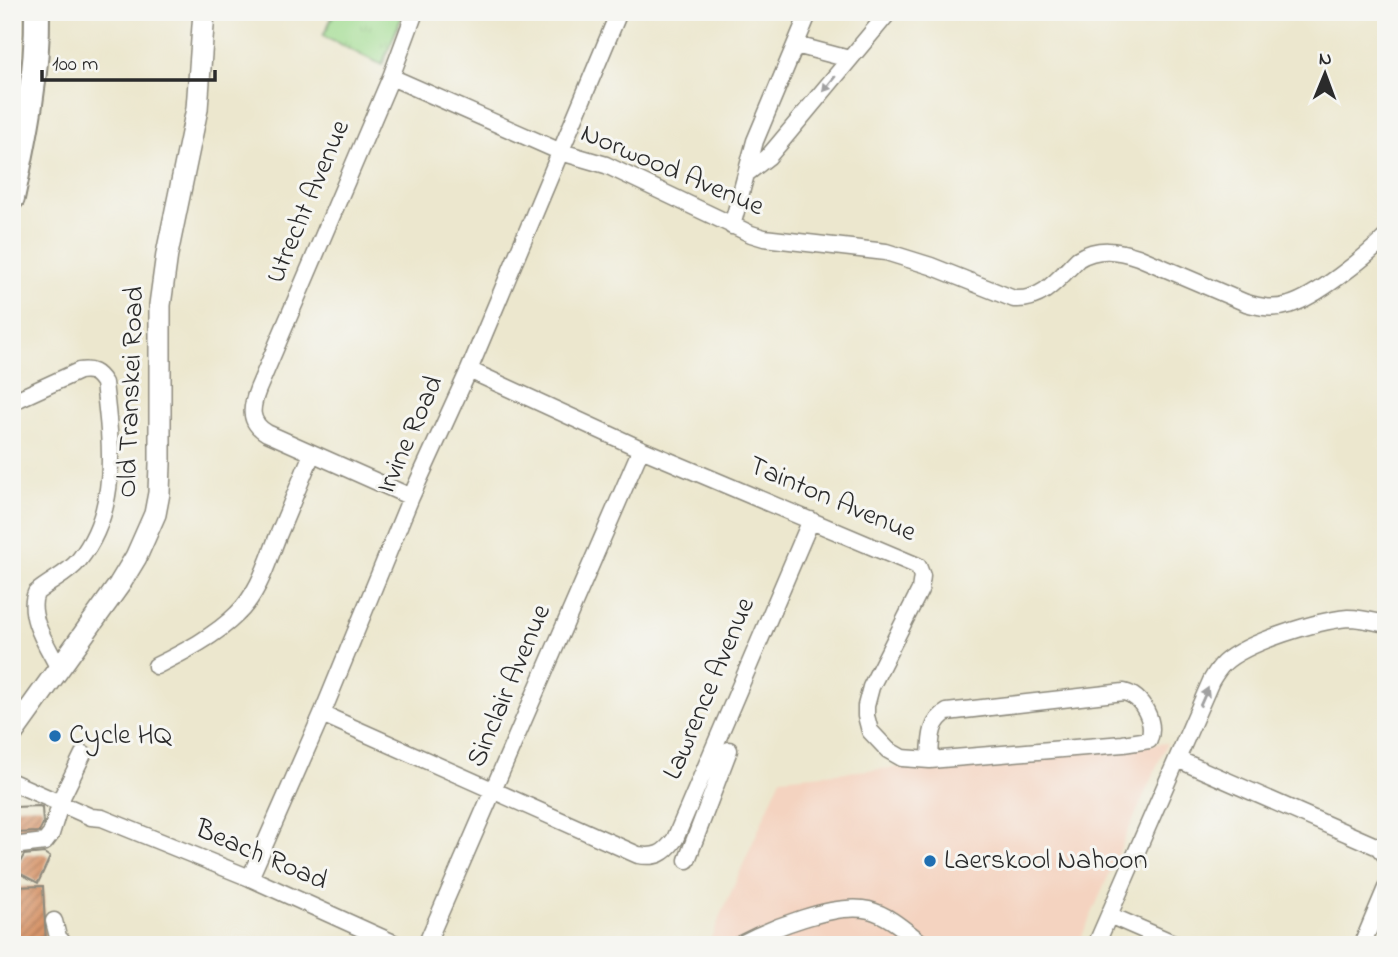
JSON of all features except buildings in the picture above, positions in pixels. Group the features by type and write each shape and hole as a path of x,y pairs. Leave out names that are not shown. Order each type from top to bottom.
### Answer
{"highway":[{"path":"12,198 28,116 37,12"}],"main road":[{"name":"Old Transkei Road","path":"12,734 19,710 59,668 131,566 148,534 155,513 160,464 160,305 167,254 197,109 204,12"}],"street":[{"name":"Utrecht Avenue","path":"312,454 261,429 251,413 260,382 391,77 415,12"},
{"name":"Irvine Road","path":"250,878 322,714 411,497 469,370 619,12"},
{"path":"732,226 755,141 809,12"},
{"path":"746,174 768,157 889,12"},
{"path":"796,45 849,60"},
{"name":"Norwood Avenue","path":"391,77 561,152 606,165 732,226 764,238 886,252 930,266 1005,297 1030,298 1045,291 1086,255 1113,251 1138,257 1246,303 1280,307 1299,302 1327,284 1386,237"},
{"name":"Tainton Avenue","path":"469,370 641,449 912,562 920,569 920,590 872,687 866,706 870,731 888,751 902,758 930,760 1149,740 1152,732 1142,705 1134,695 1124,692 947,712 933,728 930,760"},
{"path":"18,399 79,371 94,372 104,383 112,472 107,497 97,527 79,561 36,593 34,598 35,616 59,668"},
{"name":"Sinclair Avenue","path":"426,945 641,449"},
{"path":"156,666 222,626 247,602 266,567 312,454 411,497"},
{"name":"Lawrence Avenue","path":"494,790 638,855 656,856 663,853 675,839 811,520"},
{"path":"1096,945 1220,667 1233,656 1285,633 1333,620 1356,618 1386,624"},
{"path":"322,714 494,790"},
{"path":"687,860 729,750"},
{"path":"12,846 45,842 51,834 62,799 83,754"},
{"path":"1177,759 1378,847 1386,856"},
{"name":"Beach Road","path":"12,772 91,817 102,818 250,878 398,945"},
{"name":"Beach Road","path":"12,782 62,799"},
{"path":"685,814 703,821"},
{"path":"1362,945 1386,888"},
{"path":"739,945 797,921 841,908 871,910 895,923 923,945"},
{"path":"1109,915 1178,945"},
{"path":"54,921 58,937 65,945"}],"shaded area":[{"name":"Laerskool Nahoon","path":"1167,743 1078,945 708,945 781,778"}],"green space":[{"path":"335,12 404,12 382,65 323,36"}],"place":[{"name":"Cycle HQ","path":"55,736"},
{"name":"Laerskool Nahoon","path":"930,861"}]}
